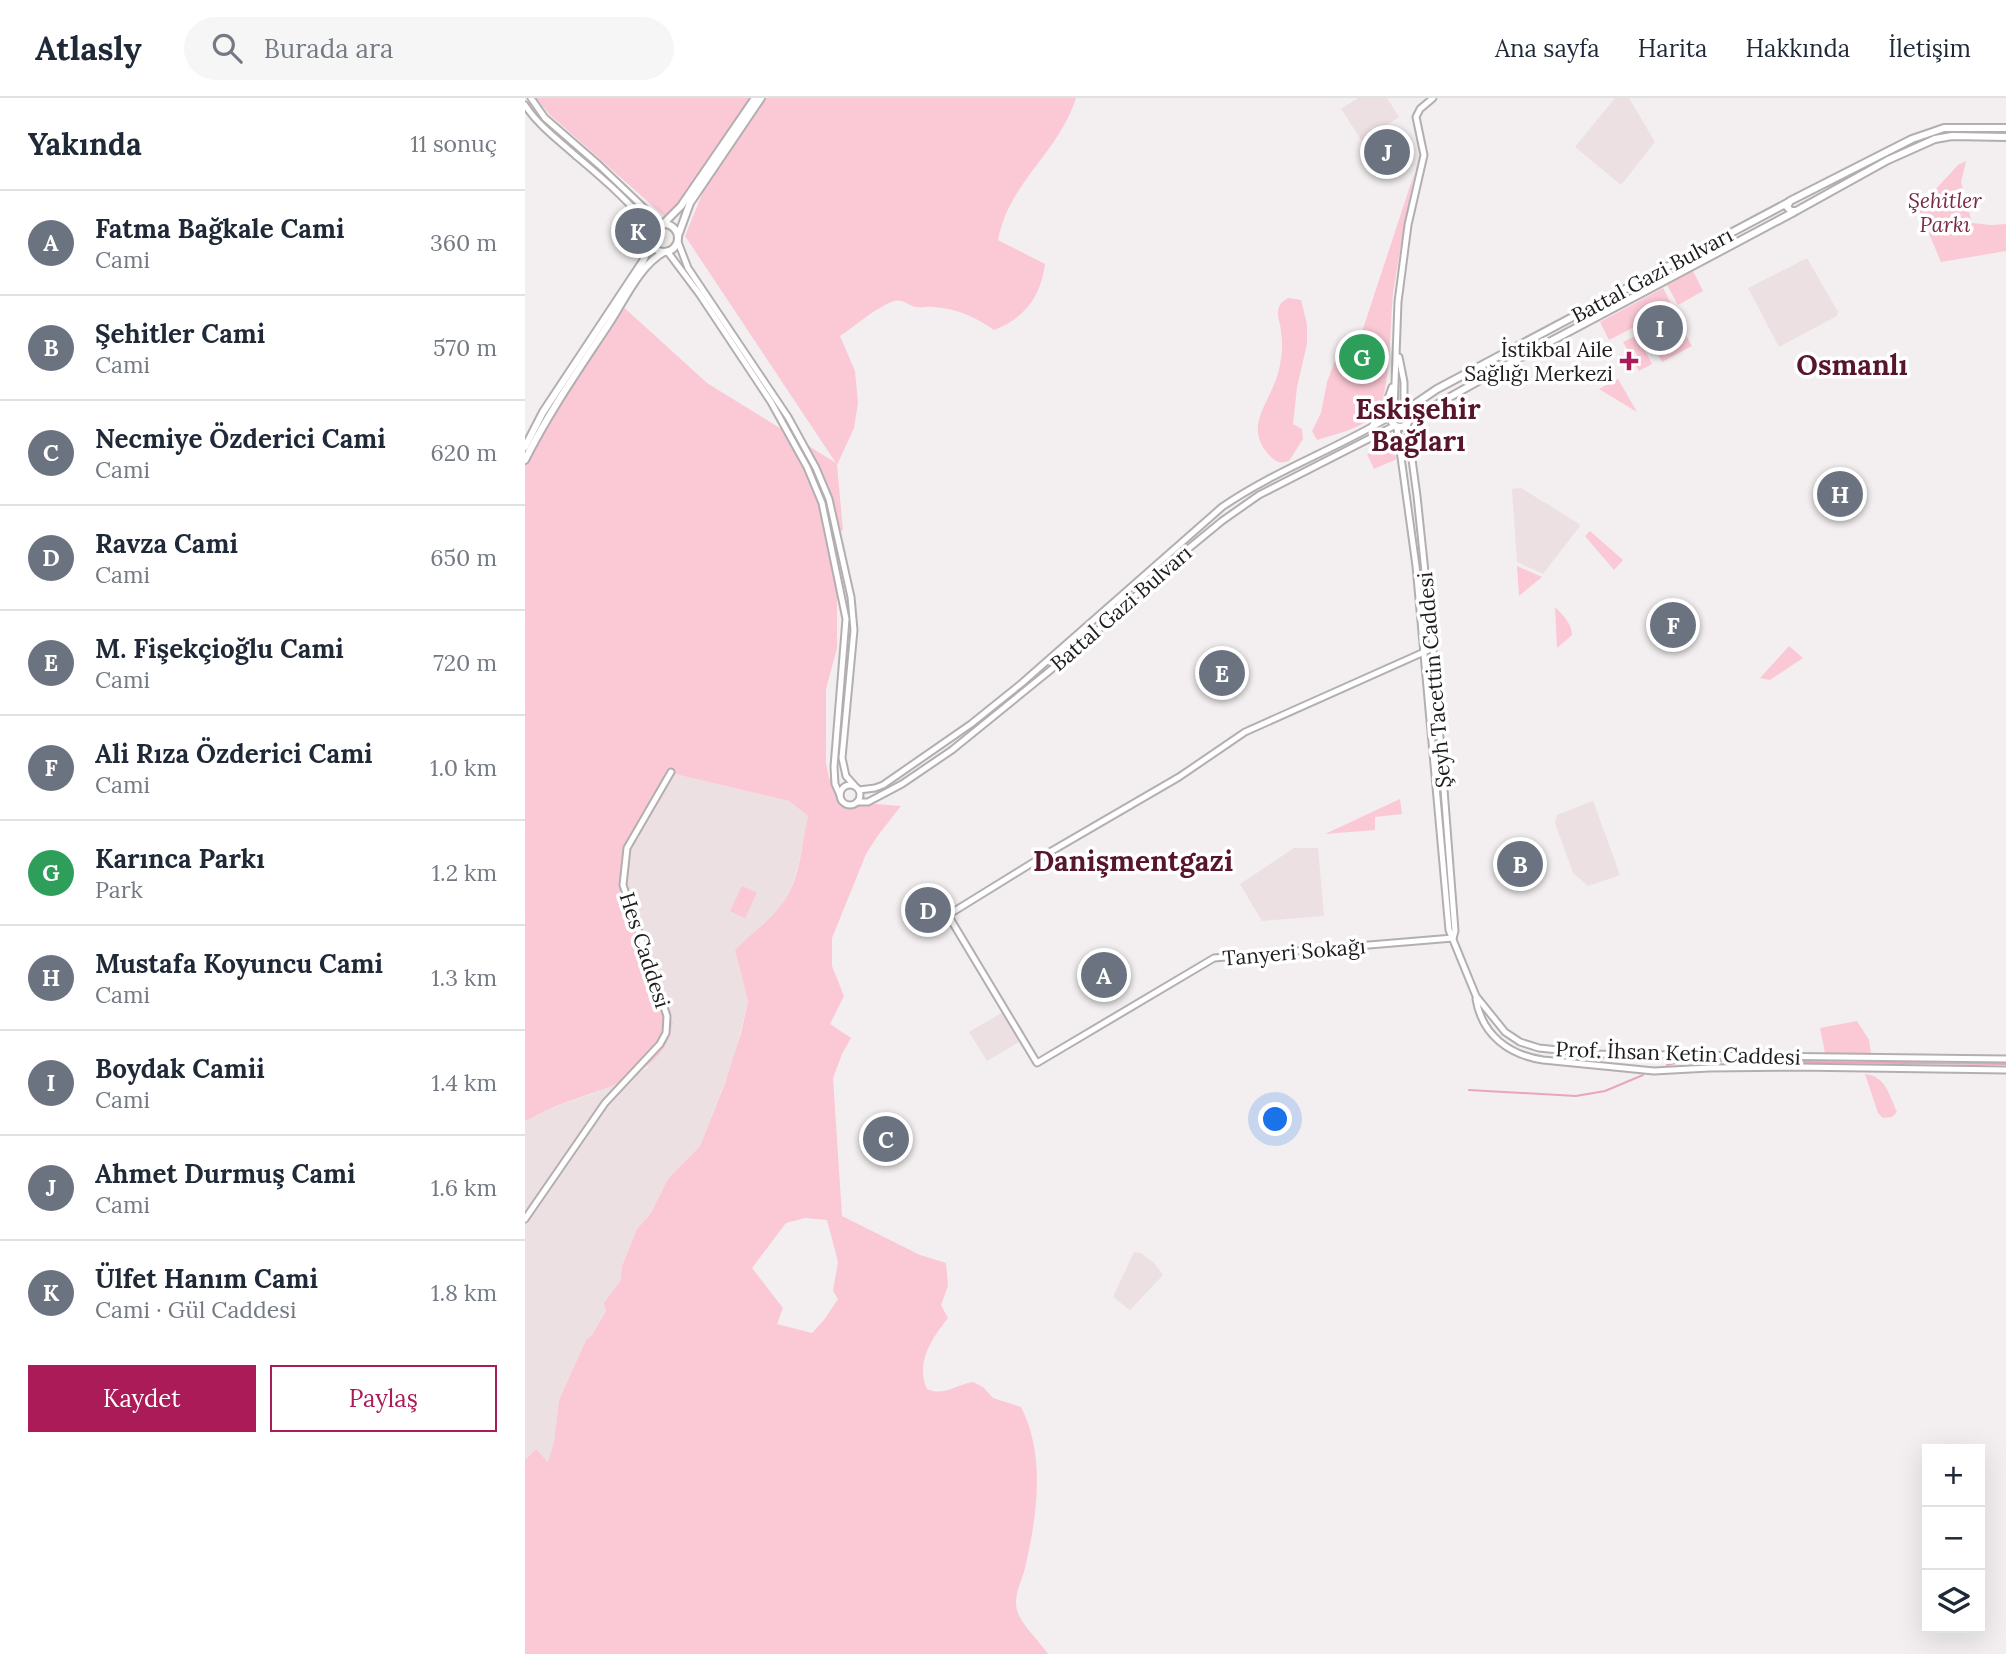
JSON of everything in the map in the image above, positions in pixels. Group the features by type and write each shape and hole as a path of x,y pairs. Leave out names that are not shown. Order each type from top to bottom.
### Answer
{"main road":[{"path":"525,447 543,412 643,261 651,242 652,231 681,206 755,98"},
{"path":"525,460 548,416 652,260 673,249 690,203 761,98"},
{"name":"Battal Gazi Bulvarı","path":"1405,409 1437,389 1790,201 1920,136 1944,128 2006,128"},
{"name":"Battal Gazi Bulvarı","path":"1395,427 1888,160 1935,139 1952,136 2006,137"},
{"path":"1790,201 1798,203 1796,211"},
{"path":"662,224 672,226 678,239"},
{"path":"651,242 656,249 666,251"},
{"path":"1395,427 1392,413 1405,409 1408,421"}],"street":[{"path":"531,98 545,118 662,224"},
{"path":"1392,413 1398,302 1404,254 1424,155 1416,117 1420,109 1433,98"},
{"path":"525,105 539,124 593,171 652,231"},
{"path":"666,251 700,295 771,402 807,467 822,503 846,619 834,767 835,784 845,803 851,805 857,802 860,796 857,788 846,776 842,758 853,645 853,614 829,499 816,468 788,417 688,268 678,239"},
{"path":"1397,344 1405,409"},
{"path":"1368,430 1384,409 1395,377"},
{"name":"Battal Gazi Bulvarı","path":"857,788 883,785 971,724 1076,637 1222,507 1368,430 1392,413"},
{"name":"Şeyh Tacettin Caddesi","path":"1408,421 1433,648 1455,931 1453,938"},
{"name":"Şeyh Tacettin Caddesi","path":"1395,427 1413,536 1449,930 1476,996"},
{"name":"Battal Gazi Bulvarı","path":"857,802 868,802 902,784 952,750 1067,657 1177,558 1239,508 1259,495 1395,427"},
{"path":"1373,439 1390,441 1401,452"},
{"path":"1425,652 1433,648"},
{"name":"Tanyeri Sokağı","path":"1425,652 1245,732 1168,784 948,915 1037,1063 1221,956 1453,938"},
{"name":"Hes Caddesi","path":"525,1219 605,1104 660,1044 666,1033 667,1016 623,885 627,848 671,772"},
{"path":"840,794 845,786 857,788"},
{"name":"Prof. İhsan Ketin Caddesi","path":"1476,996 1498,1025 1520,1042 1539,1048 1597,1054 2006,1059"},
{"name":"Prof. İhsan Ketin Caddesi","path":"1476,996 1478,1011 1485,1026 1512,1052 1526,1058 1654,1071 1770,1067 2006,1070"},
{"path":"1512,1052 1520,1042"},
{"path":"1651,1054 1654,1071"}],"shaded area":[{"path":"1358,98 1387,98 1399,117 1362,141 1341,109"},
{"path":"1615,98 1629,98 1655,142 1621,185 1575,147"},
{"path":"1807,258 1838,312 1837,316 1779,347 1748,288"},
{"path":"1521,488 1580,526 1543,574 1517,562 1512,489"},
{"path":"675,774 789,801 808,816 799,863 791,889 781,907 735,950 748,1001 734,1058 700,1146 668,1179 651,1213 637,1229 622,1266 621,1280 605,1303 606,1311 592,1335 586,1340 559,1400 554,1441 548,1462 536,1449 525,1460 525,1121 647,1068 671,1033 673,1023 665,995 626,881 629,849"},
{"path":"1593,801 1620,875 1588,886 1573,873 1555,823 1557,815"},
{"path":"1294,848 1318,848 1324,916 1262,921 1240,884"},
{"path":"1003,1012 1021,1041 987,1061 969,1032"},
{"path":"1134,1252 1141,1253 1154,1263 1163,1275 1130,1310 1113,1297"}],"green space":[{"path":"536,98 1076,98 1058,136 1012,201 998,240 1045,264 1040,286 1023,312 994,330 957,311 916,307 895,301 878,309 840,336 855,371 858,403 854,428 837,465 843,530 837,533 837,648 826,689 826,764 829,777 841,801 901,806 866,854 832,938 832,966 844,996 830,1024 851,1038 833,1078 842,1216 920,1255 946,1263 948,1286 941,1305 948,1318 931,1342 924,1360 927,1389 939,1392 973,1382 983,1387 993,1398 1021,1407 1034,1446 1037,1486 1033,1528 1016,1605 1022,1621 1048,1654 525,1654 525,1460 536,1449 548,1462 554,1441 559,1400 586,1340 592,1335 606,1311 604,1303 621,1280 622,1266 637,1229 651,1213 668,1179 700,1146 725,1083 748,1001 735,950 771,916 788,895 797,873 808,816 789,801 675,774 671,777 629,849 626,881 673,1023 667,1042 656,1058 624,1080 525,1121 525,450 539,422 618,302 707,383 836,463 685,236 718,155 672,223 550,115","holes":["805,1218 827,1220 838,1262 833,1291 838,1299 812,1333 777,1324 783,1308 752,1268 786,1223"]},
{"name":"Şehitler Parkı","path":"1966,161 1961,182 1972,223 2006,224 2006,251 1941,262 1915,200 1935,190 1958,165"},
{"path":"1415,171 1394,287 1388,372 1381,404 1375,414 1363,424 1317,440 1312,431 1321,413 1327,382 1344,337 1359,341"},
{"path":"1693,271 1703,291 1678,305 1667,285"},
{"path":"1663,288 1673,307 1609,340 1600,322"},
{"path":"1288,298 1301,300 1307,324 1307,344 1297,387 1293,424 1302,429 1303,439 1289,461 1281,462 1272,458 1262,444 1258,423 1277,378 1282,353 1278,311 1281,303"},
{"path":"1678,321 1692,346 1662,362 1646,331 1650,329 1665,339"},
{"path":"1637,335 1652,364 1639,371 1634,362 1638,357 1634,350 1629,352 1623,342"},
{"path":"1618,379 1637,412 1599,389"},
{"path":"1390,444 1397,459 1374,469 1367,454"},
{"path":"1590,531 1623,560 1614,570 1585,536"},
{"path":"1517,566 1542,577 1519,596"},
{"path":"1555,607 1569,623 1572,631 1572,635 1557,648"},
{"path":"1789,646 1803,658 1770,680 1760,678"},
{"path":"1400,799 1402,814 1375,817 1375,830 1325,834"},
{"path":"742,886 757,893 745,918 730,911"},
{"path":"1857,1021 1869,1040 1871,1054 1825,1053 1820,1028"},
{"path":"1865,1074 1878,1078 1886,1087 1897,1112 1892,1117 1883,1118 1878,1113"}],"waterway":[{"path":"1667,1065 1684,1061 2006,1064"},
{"path":"1469,1090 1576,1096 1605,1091 1643,1075"}],"place":[{"name":"Ahmet Durmuş Cami","path":"1387,152"},
{"name":"Ülfet Hanım Cami","path":"638,231"},
{"name":"Boydak Camii","path":"1660,328"},
{"name":"Karınca Parkı","path":"1362,357"},
{"name":"İstikbal Aile Sağlığı Merkezi","path":"1629,361"},
{"name":"Mustafa Koyuncu Cami","path":"1840,494"},
{"name":"Ali Rıza Özderici Cami","path":"1673,625"},
{"name":"M. Fişekçioğlu Cami","path":"1222,673"},
{"name":"Şehitler Cami","path":"1520,864"},
{"name":"Ravza Cami","path":"928,910"},
{"name":"Fatma Bağkale Cami","path":"1104,975"},
{"name":"Necmiye Özderici Cami","path":"886,1139"}],"district":[{"name":"Osmanlı","path":"1852,365"},
{"name":"Eskişehir Bağları","path":"1418,425"},
{"name":"Danişmentgazi","path":"1133,861"}]}
